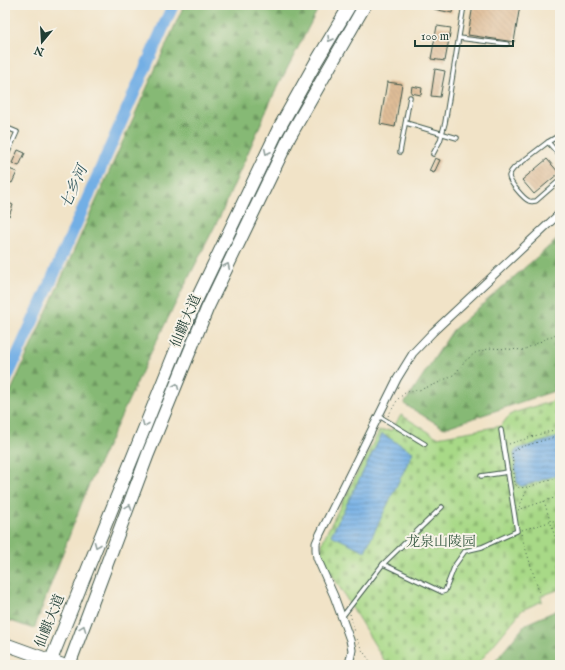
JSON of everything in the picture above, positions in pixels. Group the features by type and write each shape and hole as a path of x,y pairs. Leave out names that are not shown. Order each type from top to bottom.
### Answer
{"main road":[{"name":"仙麒大道","path":"50,663 194,304 278,130 350,5"},
{"name":"仙麒大道","path":"69,665 148,454 207,309 290,136 365,5"},
{"path":"5,644 50,663 63,665"}],"street":[{"path":"349,665 352,650 350,640 317,558 316,543 397,379 413,353 433,332 560,214"}],"lane":[{"path":"433,154 443,133 464,5"},
{"path":"459,38 507,44"},
{"path":"400,152 410,97"},
{"path":"406,123 457,138"},
{"path":"5,127 16,132 5,159"},
{"path":"560,135 548,142 514,168 509,177 510,181 527,200 531,201 536,200 560,180"},
{"path":"548,142 560,156"},
{"path":"379,416 425,444"},
{"path":"383,564 442,592 445,591 455,565 465,551 482,547 517,531 516,511 501,430"},
{"path":"481,476 508,472"},
{"path":"342,617 383,564 442,507"}],"path":[{"path":"386,420 398,399 406,392 419,390 436,384 455,374 464,362 475,353 491,348 523,350 560,332"},
{"path":"504,446 560,428"},
{"path":"560,436 518,448 513,451 515,484 520,488 556,478 560,473"},
{"path":"516,511 528,487"},
{"path":"516,511 560,496"},
{"path":"544,501 560,553"},
{"path":"540,595 520,531 560,519"},
{"path":"349,609 362,650 374,665"}],"green space":[{"path":"184,5 320,5 272,98 222,212 154,346 87,489 34,629 5,619 5,404"},
{"path":"560,237 560,389 444,428 404,404 453,330"},
{"name":"龙泉山陵园","path":"560,399 560,589 541,596 542,601 522,610 477,665 387,665 320,555 324,538 379,431 392,430 401,415 437,437 501,426 513,413"},
{"path":"560,609 560,665 492,665 526,624"}],"water":[{"path":"382,434 413,452 365,551 331,535"},
{"path":"559,437 560,470 554,476 520,486 517,482 514,452 518,449"}],"building":[{"path":"435,5 453,5 452,13 434,9"},
{"path":"473,5 520,5 514,42 468,35"},
{"path":"437,26 451,28 445,61 431,59"},
{"path":"435,69 445,71 440,97 431,96"},
{"path":"387,82 402,84 395,127 380,124"},
{"path":"412,86 422,88 421,95 411,93"},
{"path":"18,150 25,153 19,166 12,163"},
{"path":"435,158 440,160 434,173 429,171"},
{"path":"547,159 559,173 534,194 522,180"},
{"path":"9,169 17,172 12,183 5,180"},
{"path":"5,201 13,205 9,216 5,214"}],"waterway":[{"name":"七乡河","path":"5,382 173,5"}]}
